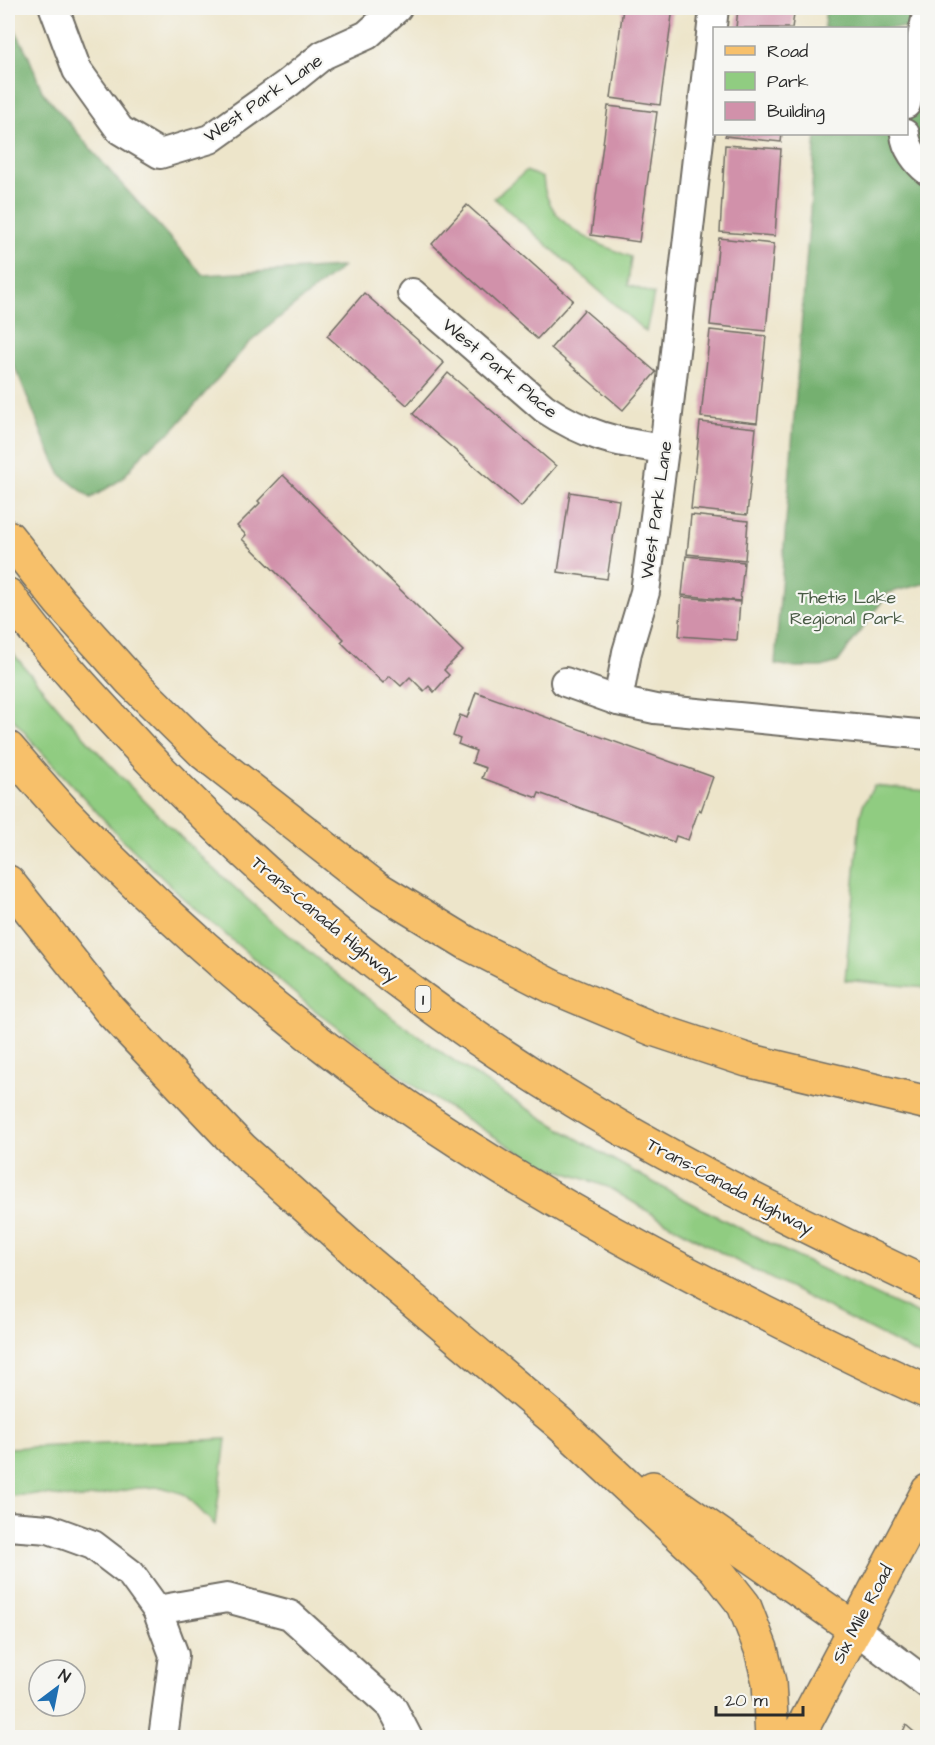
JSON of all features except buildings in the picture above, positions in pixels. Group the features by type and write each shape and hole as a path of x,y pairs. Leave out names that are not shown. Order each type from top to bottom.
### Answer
{"main road":[{"path":"8,537 60,602 130,681 204,753 375,887 467,943 553,987 653,1029 747,1060 927,1103"},
{"name":"Trans-Canada Highway","path":"8,595 95,702 186,797 311,912 394,979 480,1040 584,1106 694,1169 927,1285"},
{"path":"8,748 63,810 151,899 258,993 366,1078 458,1141 567,1208 684,1272 925,1391"},
{"path":"8,882 109,1010 242,1149 361,1256 558,1422 714,1568 744,1605 761,1649 769,1682 772,1737"},
{"path":"558,1422 855,1629"},
{"name":"Six Mile Road","path":"797,1737 927,1491"}],"street":[{"name":"West Park Lane","path":"54,8 77,70 120,130 160,154 210,139 323,55 367,35 397,8"},
{"name":"West Park Lane","path":"618,701 627,652 645,592 664,449 714,8"},
{"path":"908,95 927,11"},
{"path":"905,135 918,162 927,171"},
{"name":"West Park Place","path":"412,293 544,408 562,420 609,440 664,449"},
{"path":"565,682 618,701 655,709 927,735"},
{"path":"8,1526 49,1529 93,1545 131,1574 158,1610 174,1655 163,1737"},
{"path":"158,1610 227,1598 290,1615 392,1707 408,1737"},
{"path":"855,1629 927,1684"}],"green space":[{"name":"Thetis Lake Regional Park","path":"826,8 927,8 927,583 888,593 838,662 822,667 793,667 775,664 816,135 908,135 908,27 824,27"},
{"path":"8,15 29,57 42,91 203,275 343,267 248,344 173,430 145,451 122,479 91,498 61,475 8,355"},
{"path":"526,171 543,178 546,195 553,209 571,228 594,242 631,257 628,285 654,294 646,332 494,198"},
{"path":"8,647 63,713 122,778 246,898 312,955 451,1059 572,1136 722,1219 927,1318 927,1359 727,1256 608,1187 527,1157 417,1088 308,1005 184,899 118,835 8,713"},
{"path":"874,786 927,791 927,988 845,980 860,817 863,805"},
{"path":"226,1439 215,1525 184,1494 161,1487 137,1488 81,1499 37,1494 8,1496 8,1448"}]}
